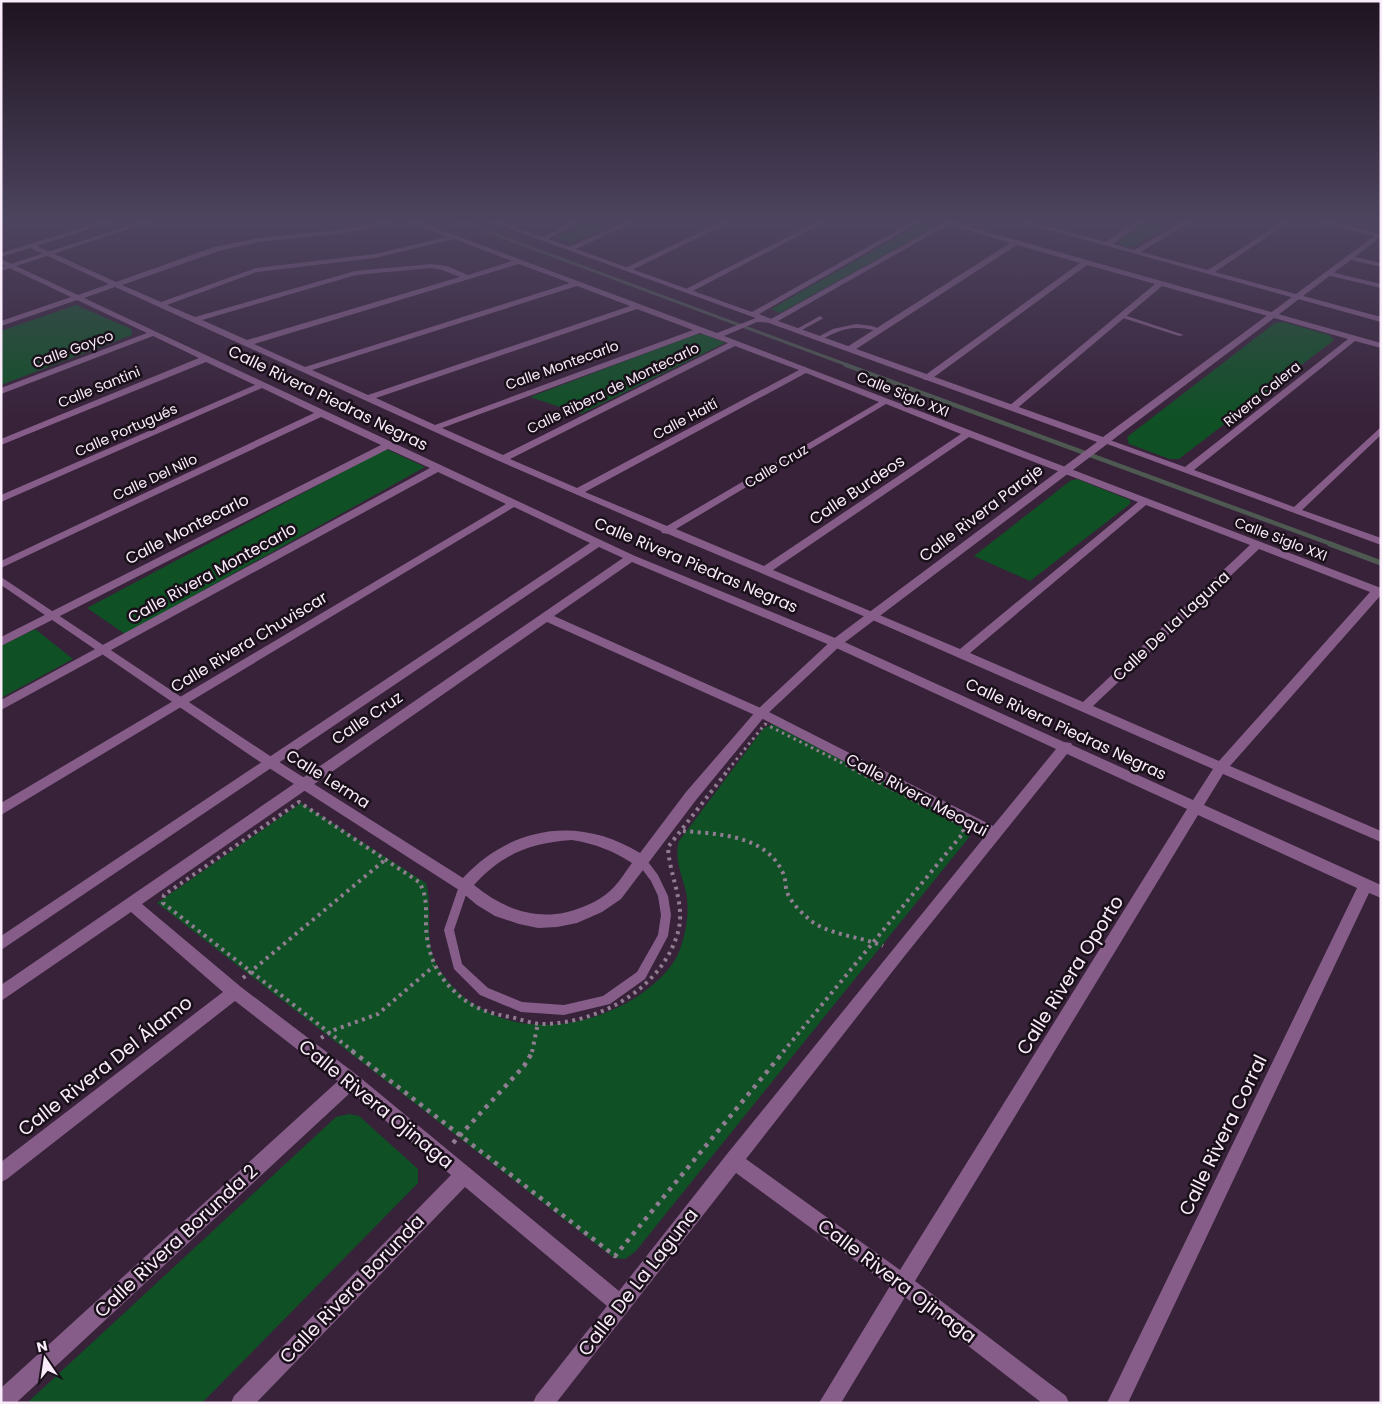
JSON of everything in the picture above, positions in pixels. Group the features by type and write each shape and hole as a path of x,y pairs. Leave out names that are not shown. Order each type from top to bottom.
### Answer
{"street":[{"name":"Calle Rivera Piedras Negras","path":"57,288 630,558 836,642 1374,888"},
{"path":"1,324 105,288"},
{"name":"Calle Rivera Piedras Negras","path":"118,288 306,369 502,459 666,531 872,615 1380,836"},
{"path":"160,305 208,288"},
{"path":"195,320 306,288"},
{"path":"247,343 432,288"},
{"path":"306,369 564,288"},
{"name":"Calle Siglo XXI","path":"590,288 1379,592"},
{"name":"Calle Siglo XXI","path":"681,288 755,318 774,321 1381,542"},
{"path":"688,290 693,288"},
{"path":"718,336 755,318 806,288"},
{"path":"774,321 833,288"},
{"path":"850,350 946,288"},
{"path":"927,378 1051,288"},
{"path":"1012,408 1156,288"},
{"path":"1177,288 1381,346"},
{"path":"1263,288 1381,320"},
{"name":"Calle Rivera Paraje","path":"641,861 674,828 761,713 836,642 1308,288"},
{"path":"368,398 637,306"},
{"name":"Calle Montecarlo","path":"434,428 700,330"},
{"name":"Calle Goyco","path":"1,391 155,333"},
{"name":"Rivera Calera","path":"1187,471 1354,338"},
{"name":"Calle Ribera de Montecarlo","path":"502,459 735,343"},
{"name":"Calle Santini","path":"1,442 207,358"},
{"name":"Calle Haití","path":"577,492 806,370"},
{"name":"Calle Portugués","path":"1,500 262,385"},
{"name":"Calle Cruz","path":"666,531 886,402"},
{"name":"Calle Del Nilo","path":"1,565 320,413"},
{"path":"1296,511 1381,430"},
{"name":"Calle Burdeos","path":"764,571 967,434"},
{"name":"Calle Montecarlo","path":"1,642 388,445"},
{"name":"Calle Rivera Montecarlo","path":"1,706 438,468"},
{"path":"961,654 1144,502"},
{"name":"Calle Rivera Chuviscar","path":"1,810 514,503"},
{"name":"Calle Cruz","path":"1,944 599,542"},
{"name":"Calle De La Laguna","path":"1084,708 1257,545"},
{"name":"Calle Cruz","path":"1,994 630,558"},
{"name":"Calle Lerma","path":"1,580 271,763 464,886 477,898 506,916 525,921 548,922 569,919 602,906 625,885 641,861"},
{"name":"Calle Rivera Oporto","path":"829,1403 1220,768 1379,592"},
{"name":"Calle Rivera Meoqui","path":"546,617 761,713 994,833 733,1160"},
{"path":"994,833 1066,746"},
{"path":"464,886 476,871 500,853 524,842 549,836 580,835 600,839 626,850 641,861"},
{"name":"Calle Rivera Corral","path":"1118,1403 1374,888"},
{"name":"Calle Rivera Ojinaga","path":"131,904 233,990 351,1081 463,1176 621,1305"},
{"name":"Calle Rivera Del Álamo","path":"1,1174 233,990"},
{"name":"Calle Rivera Borunda 2","path":"1,1402 351,1081"},
{"name":"Calle De La Laguna","path":"542,1403 621,1305 733,1160"},
{"name":"Calle Rivera Ojinaga","path":"733,1160 904,1284 1059,1403"},
{"name":"Calle Rivera Borunda","path":"241,1403 463,1176"}],"lane":[{"path":"1122,316 1182,335"},
{"path":"798,330 820,318"},
{"path":"819,338 844,326 870,326 880,330"},
{"path":"464,886 455,902 449,929 454,956 469,980 488,996 512,1007 546,1012 570,1010 592,1005 623,989 647,968 658,951 666,924 666,906 658,881 641,861"}],"path":[{"path":"765,724 959,823 964,832 874,941 615,1256 163,903 164,895 299,802 386,860 423,888 427,901 428,947 434,966 450,988 484,1012 538,1023 598,1014 624,1001 648,983 672,949 679,930 680,902 668,861 668,847 674,828 765,724"},
{"path":"674,828 744,839 759,847 774,859 783,873 787,892 794,904 814,922 834,932 874,941 898,953"},
{"path":"233,990 252,971 402,846"},
{"path":"308,1048 328,1031 362,1022 393,1005 424,973 434,966"},
{"path":"440,1156 524,1066 533,1051 538,1023"}],"green space":[{"path":"809,288 826,288 780,313 771,309"},
{"path":"76,305 131,329 132,335 1,385 1,331"},
{"path":"1284,322 1329,335 1334,340 1179,459 1170,459 1129,444 1127,437 1275,323"},
{"path":"697,334 706,335 725,343 581,414 530,397"},
{"path":"386,449 425,467 125,634 87,608"},
{"path":"1077,479 1130,500 1130,504 1030,581 974,556 1070,481"},
{"path":"35,629 73,659 1,698 1,646"},
{"path":"772,724 970,826 970,836 635,1252 625,1259 614,1258 157,903 301,803 426,883 431,949 434,959 439,969 458,991 479,1008 504,1019 530,1024 556,1024 583,1020 610,1011 635,998 660,978 676,959 684,938 687,923 686,892 677,854 679,841 763,729"},
{"path":"349,1114 359,1116 418,1169 418,1183 202,1403 27,1403 336,1117"}],"waterway":[{"path":"639,288 850,366"},
{"path":"846,365 1334,545"},
{"path":"1330,544 1381,563"}]}
